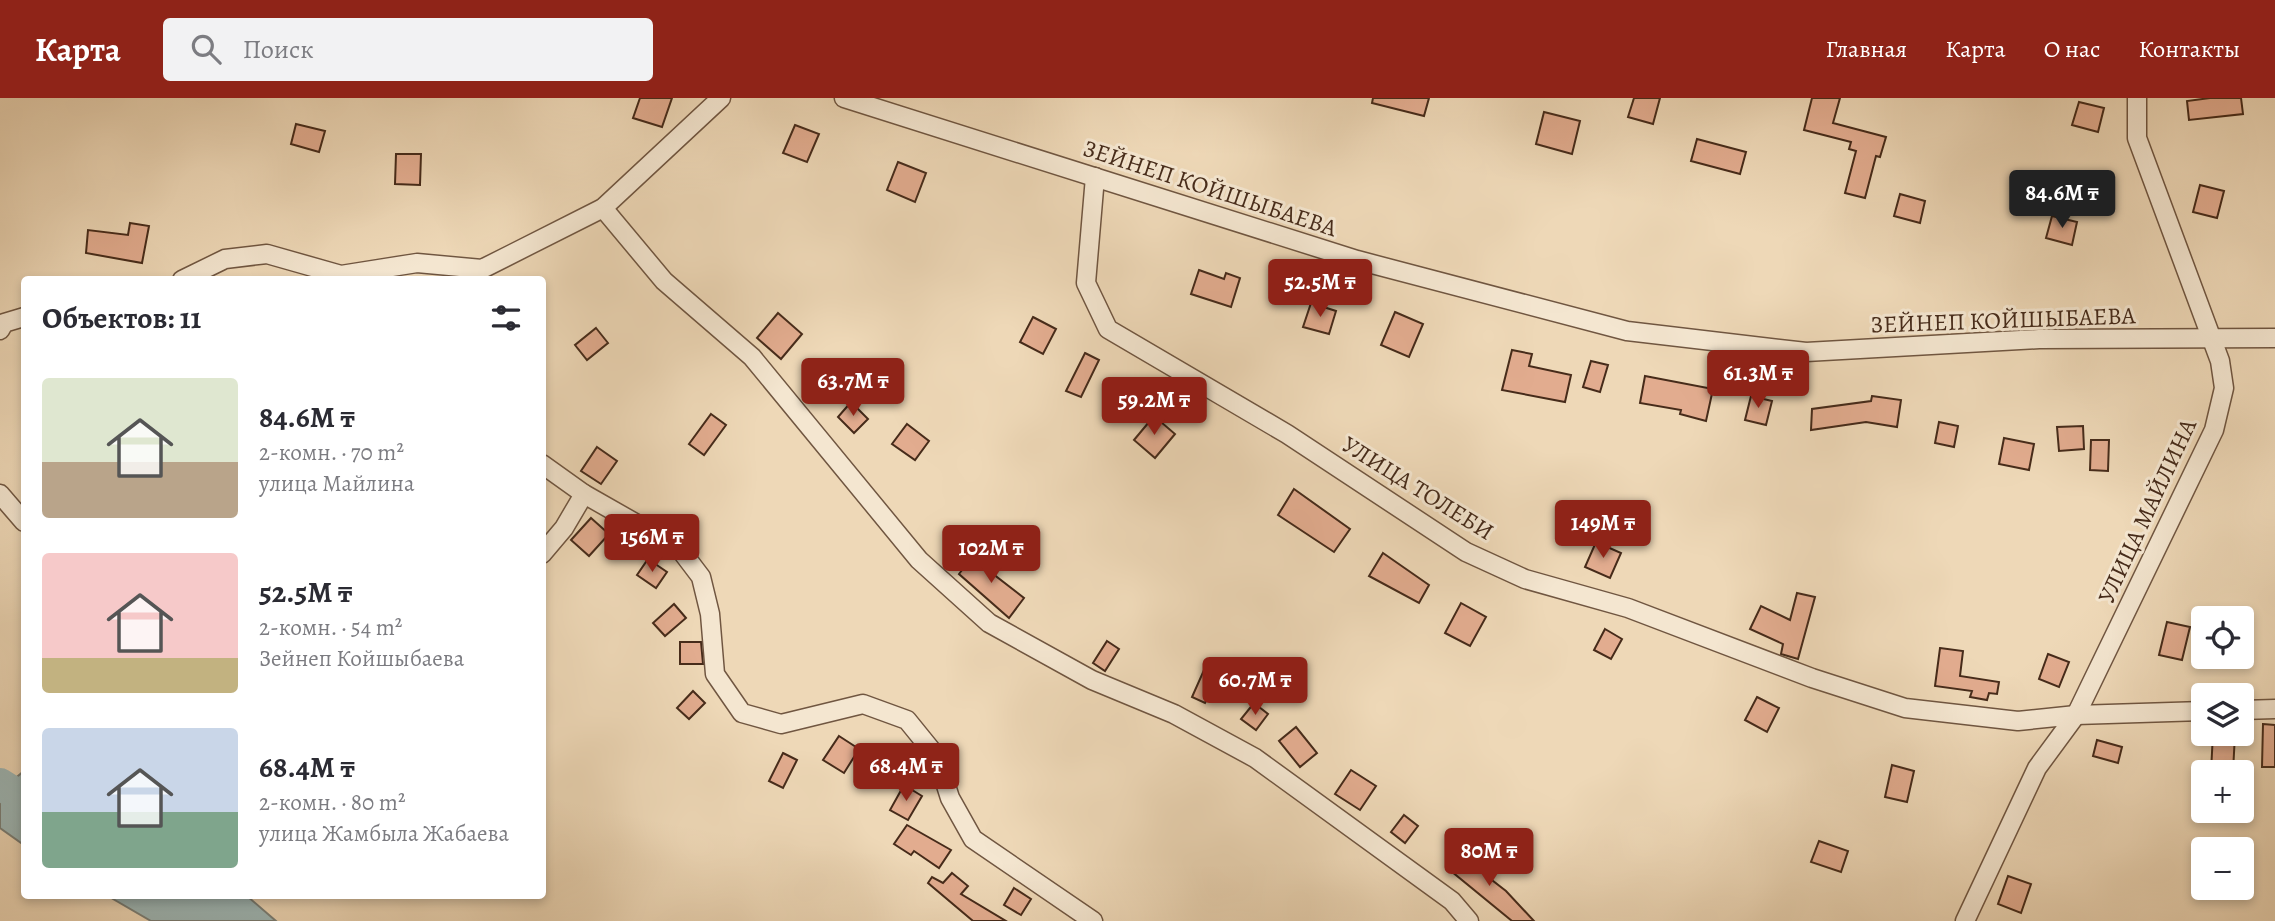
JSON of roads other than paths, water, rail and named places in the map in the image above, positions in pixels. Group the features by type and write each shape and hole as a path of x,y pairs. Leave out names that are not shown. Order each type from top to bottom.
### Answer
{"street":[{"path":"190,276 225,259 267,254 341,275 417,263 479,274 603,208 721,98"},
{"name":"ЗЕЙНЕП КОЙШЫБАЕВА","path":"844,98 1357,260 1627,331 1806,352 2039,339 2275,338"},
{"name":"УЛИЦА МАЙЛИНА","path":"1965,921 2037,768 2076,715 2214,430 2224,388 2220,361 2212,338 2137,138 2137,98"},
{"name":"УЛИЦА ТОЛЕБИ","path":"1096,177 1086,283 1108,329 1287,434 1466,552 1525,579 1628,608 1812,678 1905,708 2018,721 2076,715 2191,711"},
{"path":"603,208 664,281 752,357 919,560 989,623 1092,680 1174,714 1255,758 1452,901 1469,921"},
{"path":"0,330 4,323 21,318"},
{"path":"546,467 584,494 679,548 701,577 710,614 715,674 742,713 782,724 863,704 907,720 937,757 950,798 973,839 1093,921"},
{"path":"0,494 21,518"},
{"path":"546,549 564,528 584,494"},
{"path":"2254,710 2275,709"}],"water":[{"path":"21,774 21,843 0,828 0,791"},
{"path":"113,899 250,899 276,921 151,921"}],"waterway":[{"path":"0,784 21,797"}]}
